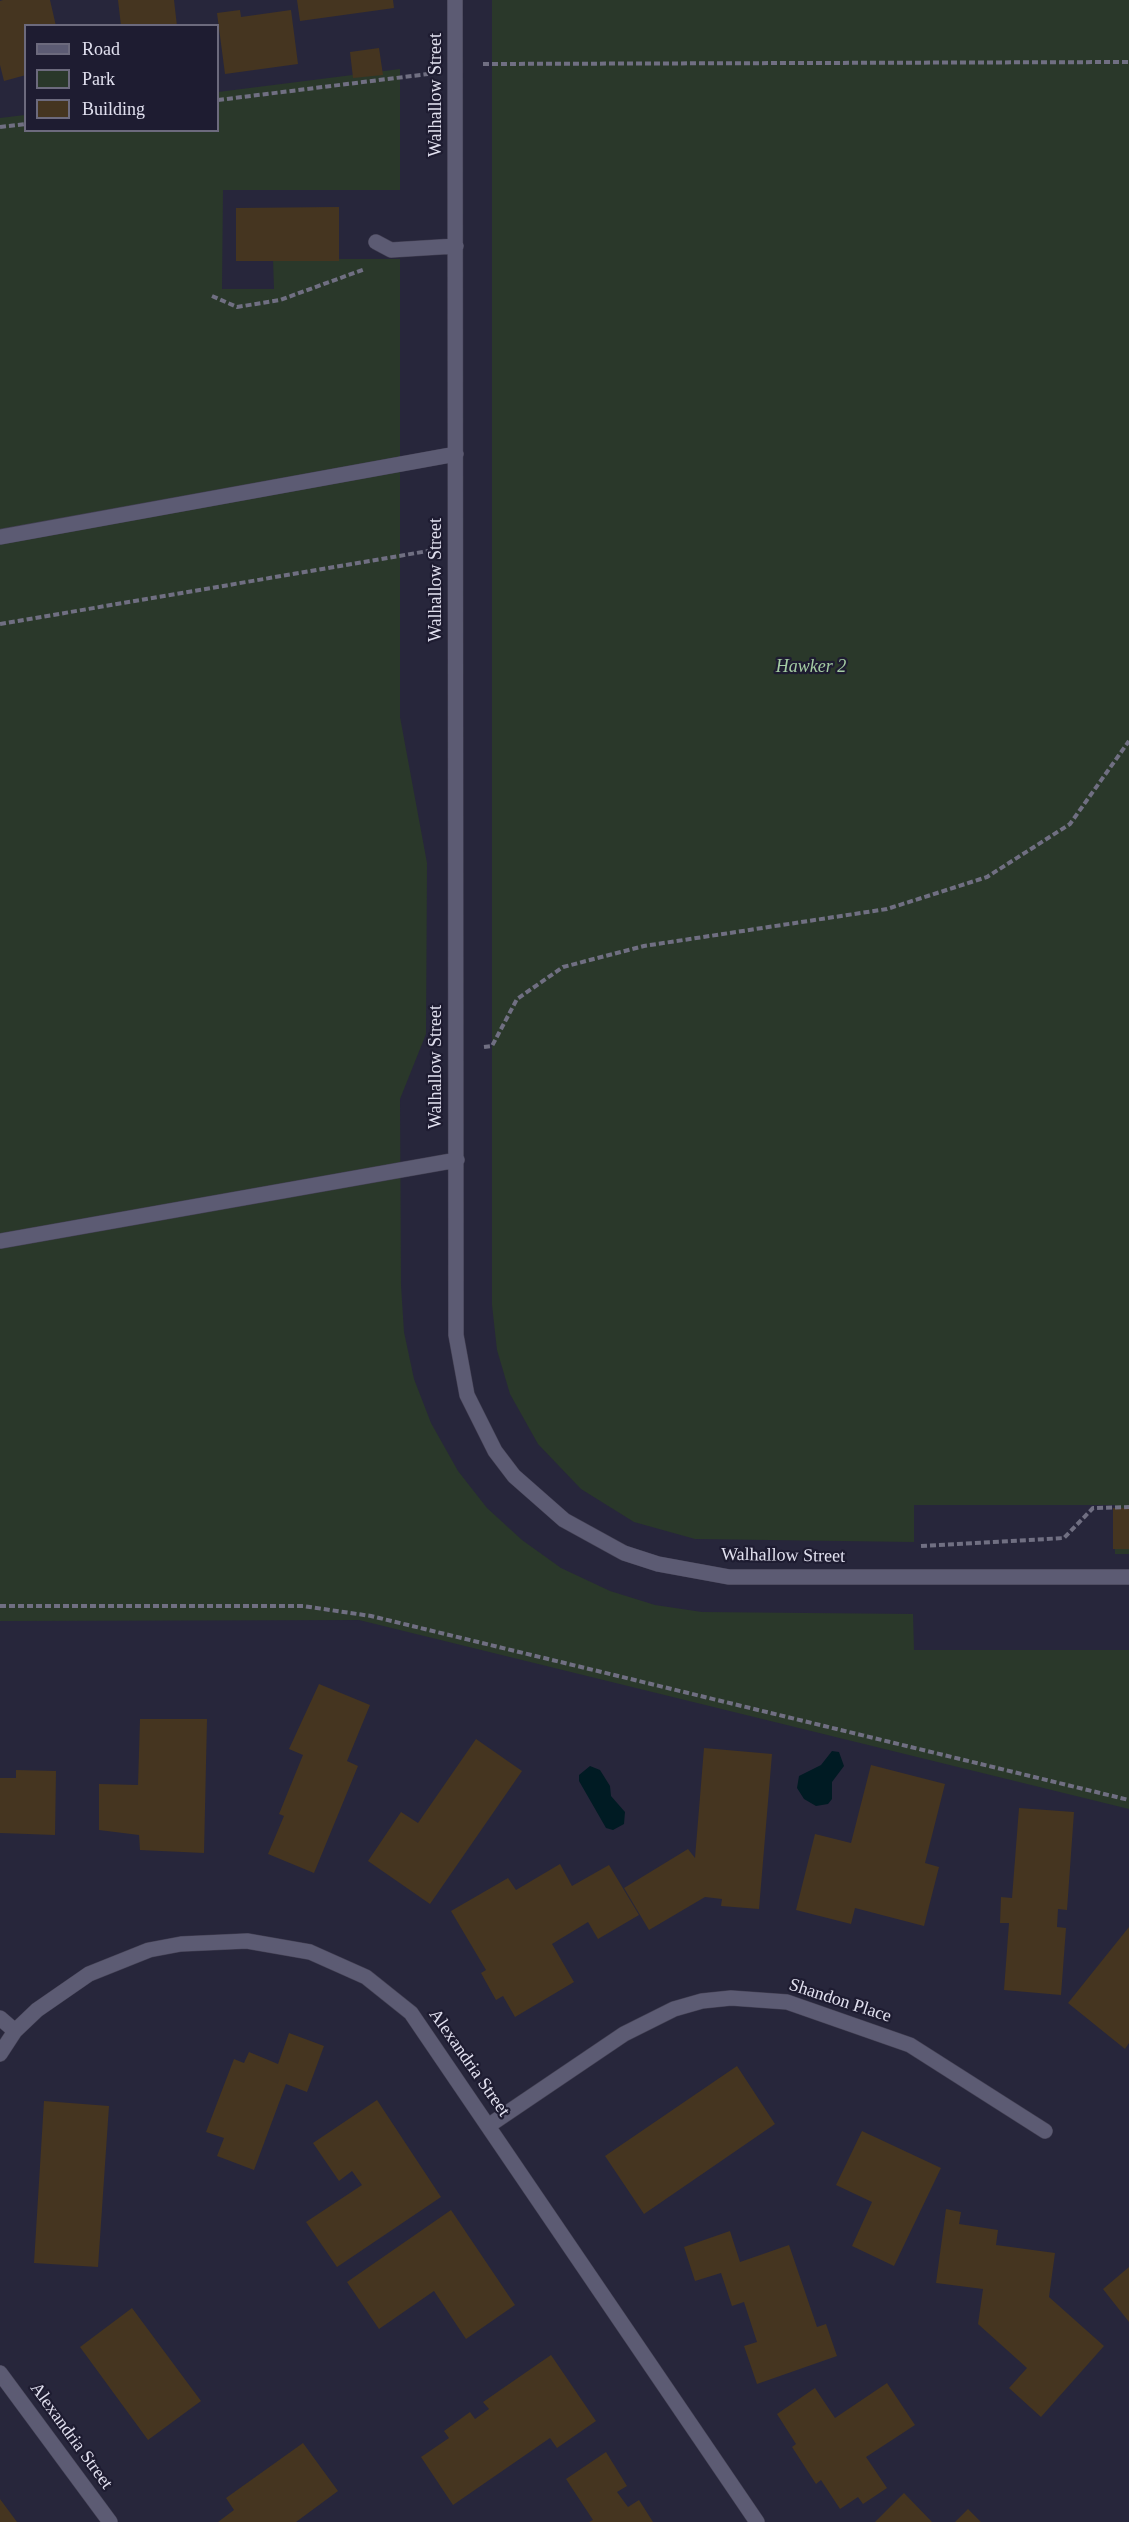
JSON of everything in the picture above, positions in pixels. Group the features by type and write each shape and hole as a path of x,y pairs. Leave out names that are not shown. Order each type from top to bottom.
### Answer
{"street":[{"name":"Walhallow Street","path":"455,0 456,1335 467,1395 495,1450 514,1476 564,1520 635,1556 657,1564 729,1578 1129,1577"},
{"path":"376,242 391,250 456,246"},
{"path":"0,537 456,454"},
{"path":"0,1241 457,1160"},
{"name":"Alexandria Street","path":"0,2054 15,2031 37,2010 89,1974 149,1950 181,1944 247,1941 310,1952 366,1977 411,2013 757,2522"},
{"name":"Shandon Place","path":"488,2126 624,2034 674,2009 702,2001 731,1998 787,2002 910,2045 1045,2131"},
{"path":"0,2018 15,2031"},
{"name":"Alexandria Street","path":"0,2373 110,2522"}],"path":[{"path":"473,64 1129,62"},
{"path":"219,100 430,74"},
{"path":"0,127 24,124"},
{"path":"212,296 237,307 280,300 378,266 391,250"},
{"path":"0,624 455,546"},
{"path":"456,1050 492,1046 517,999 562,967 644,946 887,909 987,877 1070,824 1129,741"},
{"path":"913,1546 1065,1538 1093,1508 1129,1507"},
{"path":"0,1606 303,1606 371,1616 1129,1800"}],"green space":[{"name":"Hawker 2","path":"492,0 1129,0 1129,1554 1115,1554 1115,1505 914,1505 914,1542 695,1539 634,1522 581,1489 538,1444 510,1394 497,1350 492,1305"},
{"path":"400,69 400,190 223,190 222,289 274,289 273,259 400,259 400,717 427,863 426,1034 400,1099 401,1285 404,1332 414,1379 431,1423 458,1471 487,1508 522,1540 561,1568 610,1591 655,1605 702,1612 913,1614 914,1650 1129,1650 1129,1809 359,1620 0,1621 0,118 24,115 24,132 219,132 219,92"}],"water":[{"path":"832,1751 839,1752 844,1766 832,1782 832,1799 828,1804 816,1806 804,1799 797,1788 799,1776 821,1765"},
{"path":"590,1766 600,1770 610,1786 611,1796 625,1812 624,1824 613,1830 606,1828 579,1781 579,1775"}],"building":[{"path":"50,0 56,24 24,24 24,76 4,81 0,65 0,1"},
{"path":"118,0 174,0 177,24 121,24"},
{"path":"297,0 393,0 394,8 300,21"},
{"path":"240,10 241,17 291,10 298,64 225,74 217,13"},
{"path":"379,48 383,75 353,78 350,52"},
{"path":"339,207 339,261 236,261 236,208"},
{"path":"1113,1508 1129,1508 1129,1549 1113,1549"},
{"path":"319,1684 370,1705 347,1761 358,1766 314,1873 268,1854 284,1816 279,1814 303,1755 289,1749"},
{"path":"140,1719 207,1719 204,1853 140,1850 139,1835 99,1830 99,1784 138,1785"},
{"path":"476,1739 522,1771 430,1904 368,1861 401,1812 418,1823"},
{"path":"704,1748 772,1754 759,1909 721,1906 722,1899 705,1897 649,1930 624,1888 688,1849 695,1858"},
{"path":"871,1765 945,1784 925,1863 939,1867 924,1926 855,1908 851,1924 796,1910 815,1834 851,1843"},
{"path":"16,1770 56,1771 55,1835 0,1833 0,1778 16,1778"},
{"path":"1019,1808 1074,1812 1067,1910 1058,1909 1057,1927 1066,1928 1061,1995 1004,1990 1009,1923 1000,1923 1001,1897 1012,1898"},
{"path":"560,1864 572,1886 609,1865 639,1915 598,1939 588,1922 552,1944 574,1982 515,2017 503,1996 496,2000 481,1973 486,1970 451,1911 508,1878 516,1890"},
{"path":"1129,1927 1129,2043 1125,2049 1068,2003"},
{"path":"289,2033 324,2046 307,2092 286,2084 254,2170 217,2156 224,2138 206,2132 234,2059 244,2063 249,2052 278,2064"},
{"path":"737,2066 775,2124 644,2214 605,2156"},
{"path":"377,2100 441,2197 337,2267 306,2222 362,2185 352,2171 339,2181 313,2143"},
{"path":"44,2101 109,2106 98,2267 34,2263"},
{"path":"862,2131 941,2168 894,2266 852,2246 872,2202 836,2185"},
{"path":"946,2209 961,2212 959,2224 998,2230 996,2245 1055,2253 1049,2297 1104,2346 1041,2417 1009,2388 1027,2368 978,2324 983,2289 936,2283"},
{"path":"451,2210 515,2305 466,2339 434,2291 379,2329 347,2282"},
{"path":"730,2231 740,2262 789,2245 817,2327 826,2324 837,2356 757,2384 744,2346 757,2342 744,2302 732,2306 721,2273 695,2281 684,2247"},
{"path":"1129,2267 1129,2322 1103,2289"},
{"path":"132,2308 201,2401 148,2440 80,2347"},
{"path":"551,2355 596,2421 557,2448 550,2438 453,2505 421,2457 449,2438 444,2431 470,2412 475,2419 489,2409 483,2402"},
{"path":"887,2383 915,2425 866,2457 887,2488 863,2504 858,2497 840,2509 821,2480 816,2484 792,2447 796,2444 777,2414 815,2388 835,2418"},
{"path":"303,2443 338,2491 296,2522 218,2522 234,2510 226,2498"},
{"path":"606,2452 627,2486 617,2492 628,2507 639,2500 653,2522 589,2522 593,2520 566,2479"},
{"path":"904,2493 932,2522 875,2522"},
{"path":"0,2499 17,2522 0,2522"},
{"path":"968,2509 981,2522 955,2522"}]}
